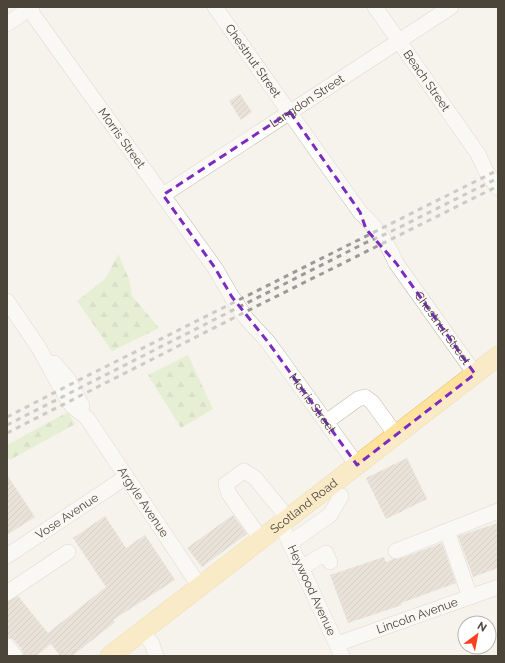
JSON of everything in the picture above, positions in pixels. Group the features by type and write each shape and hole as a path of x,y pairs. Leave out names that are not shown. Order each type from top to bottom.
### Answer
{"main road":[{"name":"Scotland Road","path":"110,656 261,539 299,519 336,490 356,466 498,356"}],"street":[{"name":"Chestnut Street","path":"215,7 360,212 374,226 385,241 396,263 475,374"},
{"name":"Beach Street","path":"375,7 478,154 486,171 498,188"},
{"name":"Langdon Street","path":"163,194 451,7"},
{"path":"7,24 30,8"},
{"name":"Morris Street","path":"30,8 215,268 239,292 255,314 268,342 356,466"},
{"name":"Beach Street","path":"478,154 493,167 498,174"},
{"name":"Argyle Avenue","path":"7,301 39,348 68,378 80,400 87,418 200,587"},
{"path":"326,422 358,399 365,397 372,402 396,435"},
{"name":"Heywood Avenue","path":"261,539 230,494 226,484 244,471 255,478 299,519 290,543 339,650"},
{"name":"Vose Avenue","path":"7,556 126,477"},
{"path":"396,551 498,511"},
{"path":"290,543 299,519"},
{"path":"447,531 470,597"},
{"path":"7,593 68,552"},
{"path":"302,568 326,554 330,562"},
{"name":"Lincoln Avenue","path":"339,650 498,587"},
{"path":"143,631 152,644 156,656"},
{"path":"7,646 15,656"}],"highlighted area":[{"path":"290,112 360,212 366,229 396,263 475,374 357,465 268,342 232,297 215,268 163,195"}],"green space":[{"path":"118,254 129,279 132,296 159,328 112,351 77,301 106,278"},
{"path":"188,355 213,409 181,428 148,375"},
{"path":"68,412 75,424 10,460 7,457 7,445"}],"building":[{"path":"240,94 252,112 241,120 229,101"},
{"path":"407,458 427,499 386,519 366,478"},
{"path":"7,475 35,517 7,535"},
{"path":"233,515 247,534 202,567 187,548"},
{"path":"105,516 126,548 145,535 175,580 113,620 115,622 72,656 60,656 51,644 36,656 24,656 22,650 14,640 7,637 7,602 18,596 48,633 106,587 73,538"},
{"path":"498,523 498,568 473,577 458,536"},
{"path":"442,543 456,583 401,603 402,605 348,623 330,575 384,557 386,562 393,559 399,559"}],"railway":[{"path":"7,417 498,170"},
{"path":"7,425 363,244 498,178"},
{"path":"7,433 498,186"}]}
